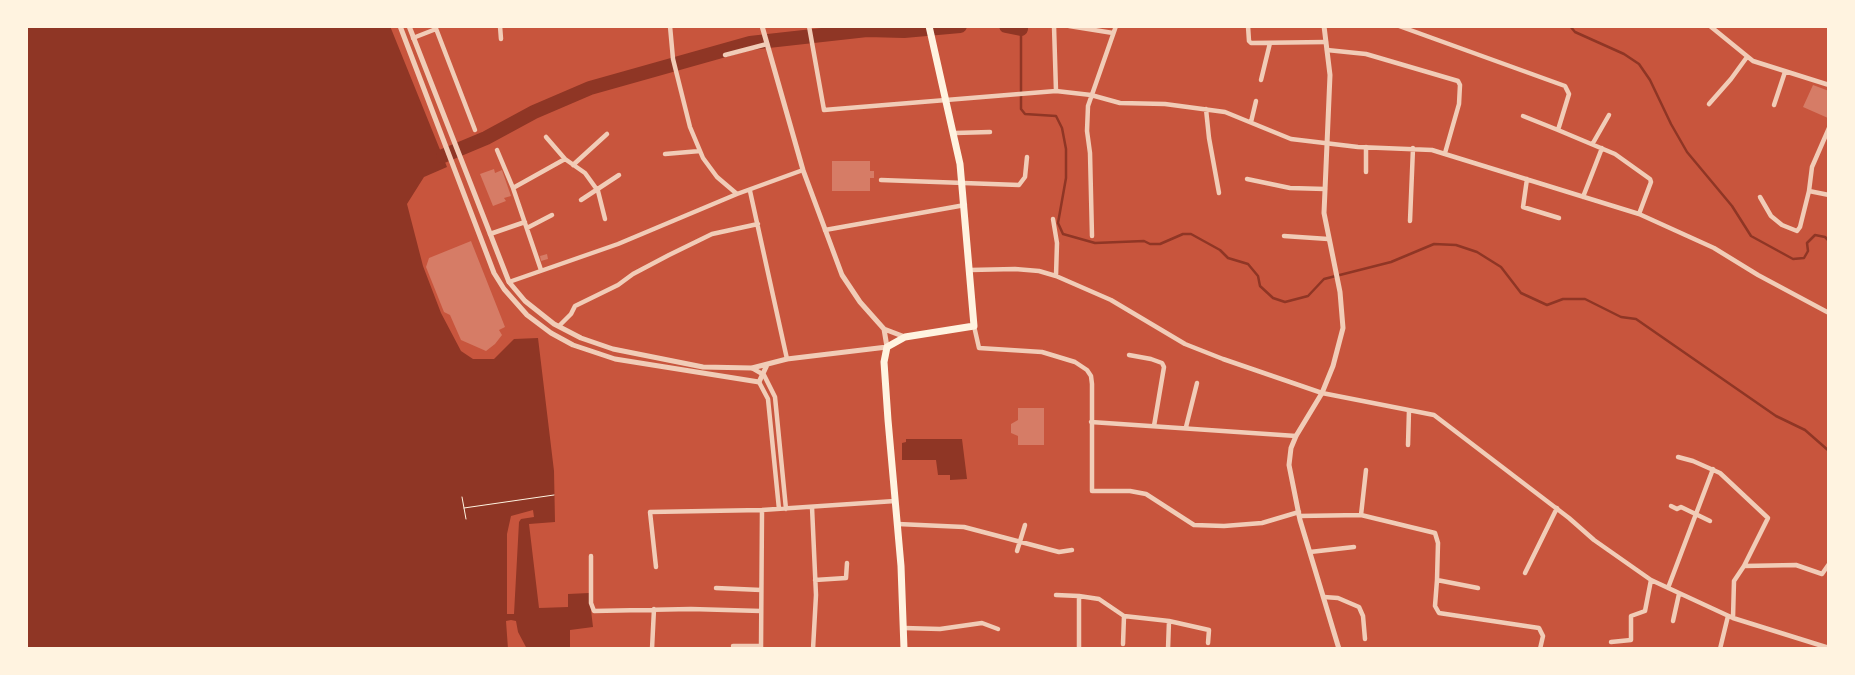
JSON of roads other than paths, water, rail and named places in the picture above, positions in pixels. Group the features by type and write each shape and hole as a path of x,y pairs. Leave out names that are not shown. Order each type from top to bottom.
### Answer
{"highway":[{"path":"904,649 898,524 886,381 886,347 906,337 974,326 963,183 955,133 930,29"}],"street":[{"path":"400,26 446,140 493,270 517,305 550,332 573,345 615,359 759,382"},
{"path":"409,26 509,282 525,300 557,325 581,338 644,356 703,367 752,368 788,359 886,347 884,329"},
{"path":"500,26 501,39"},
{"path":"670,26 673,59 690,127 700,151 717,177 737,194"},
{"path":"762,26 803,170 842,276 851,292 884,329 906,337"},
{"path":"809,26 824,110 1056,91 1091,95 1120,103 1225,112 1291,139 1366,147 1413,148 1445,153 1639,214 1714,248 1752,272 1829,312"},
{"path":"1054,26 1056,91"},
{"path":"1069,26 1113,33"},
{"path":"1092,236 1090,152 1087,131 1091,95 1116,26"},
{"path":"1248,26 1250,42 1326,42"},
{"path":"1324,26 1330,75 1324,213 1338,283 1343,328 1333,366 1322,393 1296,436 1291,448 1289,465 1299,514 1339,649"},
{"path":"1399,26 1565,86 1570,94 1558,130"},
{"path":"1710,26 1747,57 1785,72 1829,85"},
{"path":"413,38 436,28 475,130"},
{"path":"725,55 766,41"},
{"path":"1261,80 1270,43"},
{"path":"1327,50 1366,54 1458,81 1461,91 1445,153"},
{"path":"1709,104 1747,57"},
{"path":"1774,105 1785,72"},
{"path":"1251,122 1256,101"},
{"path":"1206,109 1209,138 1219,192"},
{"path":"1593,144 1609,115"},
{"path":"1523,116 1602,148 1632,165 1651,180 1639,214"},
{"path":"1760,197 1772,216 1782,225 1797,231 1800,227 1809,191 1812,167 1829,128"},
{"path":"955,133 990,132"},
{"path":"573,165 607,134"},
{"path":"546,137 564,159 585,173 598,191 605,219"},
{"path":"1366,147 1366,172"},
{"path":"1410,221 1413,148"},
{"path":"1583,196 1602,148"},
{"path":"497,150 513,188 541,270"},
{"path":"665,154 700,151"},
{"path":"881,180 1019,185 1025,177 1027,157"},
{"path":"513,188 564,159"},
{"path":"509,282 618,244 677,217 803,170"},
{"path":"581,200 598,191 619,175"},
{"path":"1247,179 1290,188 1324,189"},
{"path":"1526,179 1523,207 1559,218"},
{"path":"750,190 788,359"},
{"path":"1809,191 1829,195"},
{"path":"825,230 965,205"},
{"path":"527,228 552,215"},
{"path":"1053,219 1057,244 1056,276"},
{"path":"490,234 525,222"},
{"path":"550,332 571,314 575,306 581,302 618,285 669,255 712,234 758,224"},
{"path":"1284,236 1328,239"},
{"path":"493,270 502,267"},
{"path":"970,270 1016,269 1039,271 1056,276 1111,300 1186,344 1322,393 1373,405 1434,415 1557,508 1594,540 1651,580 1730,617 1829,648"},
{"path":"974,326 979,348 1042,352 1081,365 1091,376 1092,491 1130,491 1146,494 1194,525 1224,526 1262,523 1299,514 1361,515 1435,533 1438,543 1438,580 1435,606 1439,613 1539,628 1543,636 1540,649"},
{"path":"1129,355 1146,357 1162,363 1164,367 1154,426"},
{"path":"759,382 764,375 767,365"},
{"path":"752,368 764,375 775,397 786,509"},
{"path":"759,382 768,399 779,509"},
{"path":"1186,427 1198,383"},
{"path":"1408,445 1409,410"},
{"path":"1091,422 1296,436"},
{"path":"1678,457 1713,469 1768,518 1732,586 1730,617 1720,649"},
{"path":"1668,588 1713,469"},
{"path":"1361,515 1366,470"},
{"path":"656,567 650,512 786,509 895,500"},
{"path":"1671,506 1677,509 1681,507 1710,521"},
{"path":"812,507 816,594 813,649"},
{"path":"1525,573 1557,508"},
{"path":"733,646 761,647 762,510"},
{"path":"898,524 964,527 1020,540 1059,552 1072,550"},
{"path":"1017,551 1025,525"},
{"path":"1310,552 1354,547"},
{"path":"590,556 591,604 594,611 654,609 761,611"},
{"path":"815,580 846,578 847,562"},
{"path":"1744,566 1796,565 1822,574 1828,567"},
{"path":"1438,580 1478,588"},
{"path":"1611,642 1631,640 1631,616 1645,611 1651,580"},
{"path":"716,588 761,590"},
{"path":"1673,621 1679,594"},
{"path":"1056,595 1099,599 1124,616 1169,621 1209,630 1208,643"},
{"path":"1079,596 1079,649"},
{"path":"1324,597 1338,598 1359,607 1363,616 1365,639"},
{"path":"652,649 654,609"},
{"path":"1123,644 1124,616"},
{"path":"1168,649 1169,621"},
{"path":"904,628 940,628 982,623 998,629"}],"waterway":[{"path":"443,156 486,138 534,112 590,88 750,43 867,30 904,31 960,26"},
{"path":"1006,26 1021,29"},
{"path":"1021,26 1021,109 1025,114 1056,116 1062,128 1066,149 1066,178 1058,223 1063,234 1095,243 1144,241 1150,244 1160,244 1183,234 1191,234 1220,250 1228,258 1248,264 1258,276 1260,286 1273,298 1285,302 1308,296 1324,279 1391,262 1434,244 1456,245 1477,252 1501,267 1521,293 1547,305 1563,299 1585,299 1621,317 1636,319 1776,416 1805,430 1829,451"},
{"path":"1570,26 1575,32 1624,54 1639,64 1650,80 1687,152 1732,206 1751,236 1793,259 1804,258 1808,251 1807,243 1815,235 1825,237 1829,241"}]}
